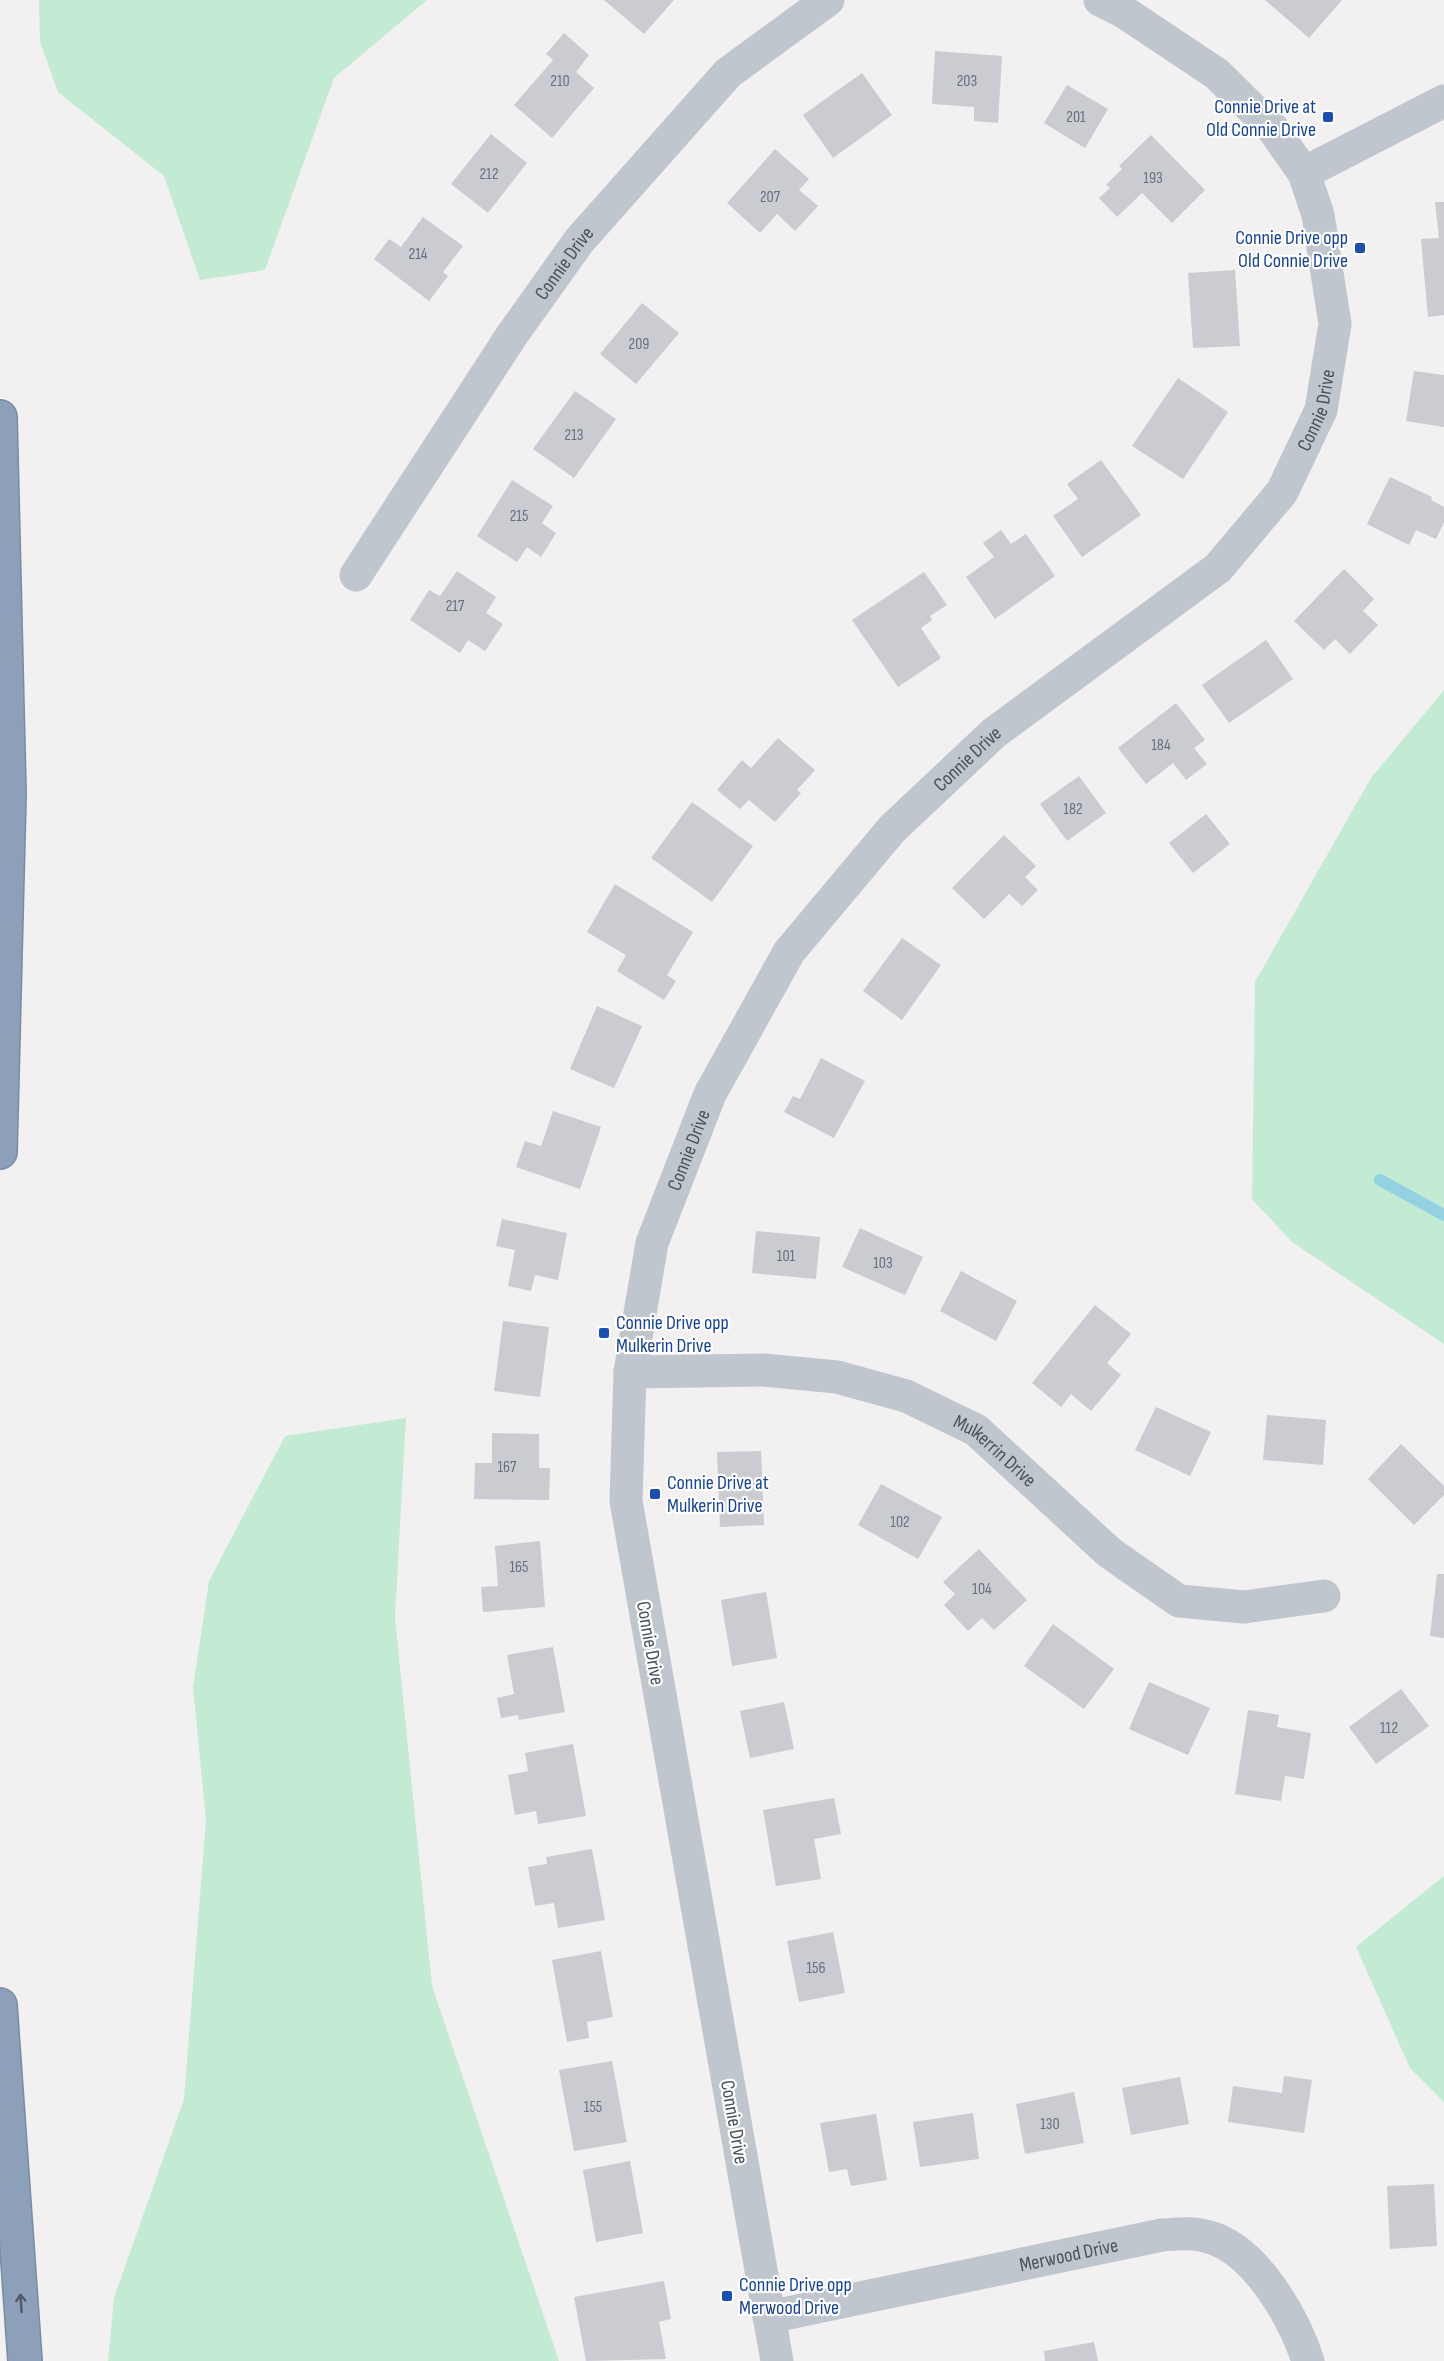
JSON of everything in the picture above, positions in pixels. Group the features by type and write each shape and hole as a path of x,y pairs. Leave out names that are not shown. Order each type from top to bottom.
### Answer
{"highway":[{"path":"0,417 9,794 0,1152"},
{"path":"0,2005 26,2361"}],"street":[{"name":"Connie Drive","path":"356,575 512,335 579,242 728,73 828,0"},
{"name":"Connie Drive","path":"777,2361 626,1501 630,1372 652,1243 710,1094 789,952 892,829 985,741 1218,568 1282,492 1321,410 1335,324 1318,215 1304,173 1273,129 1217,74 1124,12 1100,0"},
{"path":"1304,173 1444,101"},
{"name":"Mulkerrin Drive","path":"630,1372 774,1371 837,1377 906,1396 976,1430 1110,1553 1179,1601 1244,1607 1324,1596"},
{"name":"Merwood Drive","path":"769,2317 1162,2235 1189,2233 1210,2237 1232,2249 1254,2266 1293,2324 1308,2361"}],"green space":[{"path":"39,0 427,0 334,78 265,270 200,280 164,176 58,92 40,42"},
{"path":"1444,690 1444,1344 1292,1242 1252,1199 1255,982 1371,778"},
{"path":"406,1418 395,1617 432,1986 559,2361 108,2361 114,2298 184,2099 206,1820 193,1687 209,1581 285,1436"},
{"path":"1444,1876 1444,2102 1410,2068 1356,1947"}],"building":[{"path":"604,0 674,0 644,34"},
{"path":"1265,0 1342,0 1309,38"},
{"path":"564,33 589,55 576,72 594,88 552,138 514,105 553,60 546,54"},
{"path":"935,51 1002,56 998,123 974,121 974,107 932,104"},
{"path":"862,73 892,115 833,158 803,115"},
{"path":"1067,85 1108,109 1085,148 1044,123"},
{"path":"491,134 527,163 488,213 451,184"},
{"path":"1151,135 1205,190 1172,223 1142,193 1117,217 1099,198 1110,188 1106,185 1122,169 1119,166"},
{"path":"775,149 809,179 799,190 818,206 795,231 777,214 760,233 727,203"},
{"path":"1435,202 1444,202 1444,315 1428,317 1421,239 1439,238"},
{"path":"423,217 463,246 443,272 448,276 429,301 374,259 389,239 401,247"},
{"path":"1235,270 1240,346 1193,348 1188,273"},
{"path":"642,303 679,333 636,384 600,354"},
{"path":"1414,371 1444,375 1444,427 1406,421"},
{"path":"1178,378 1228,412 1183,479 1132,446"},
{"path":"575,391 616,419 574,478 533,449"},
{"path":"1101,460 1141,515 1082,557 1053,516 1078,499 1067,484"},
{"path":"1390,477 1432,497 1431,500 1444,507 1444,522 1436,539 1416,530 1409,545 1367,524"},
{"path":"512,480 553,506 542,523 556,533 541,557 527,547 517,562 477,536"},
{"path":"1001,530 1011,544 1026,534 1055,576 995,619 966,577 994,557 983,543"},
{"path":"1344,569 1374,599 1363,611 1378,625 1350,654 1335,639 1324,650 1294,621"},
{"path":"457,571 496,597 486,613 503,624 485,651 468,640 460,653 410,620 429,590 440,596"},
{"path":"924,572 947,605 930,616 932,620 921,628 941,658 898,687 852,620"},
{"path":"1266,640 1293,679 1229,723 1202,685"},
{"path":"1176,703 1205,740 1194,748 1207,764 1186,780 1173,763 1146,784 1118,748"},
{"path":"778,738 815,770 797,790 801,793 775,822 749,800 740,809 717,790 742,760 751,768"},
{"path":"1079,776 1106,813 1067,841 1040,804"},
{"path":"692,802 753,846 712,902 651,858"},
{"path":"1206,814 1230,844 1193,873 1169,843"},
{"path":"1004,835 1036,866 1025,877 1038,890 1022,906 1009,894 984,919 952,888"},
{"path":"615,884 693,932 667,975 676,981 664,1000 617,971 626,955 587,932"},
{"path":"902,938 941,965 902,1020 863,991"},
{"path":"597,1006 642,1026 614,1088 570,1069"},
{"path":"821,1058 865,1081 834,1138 784,1112 793,1096 800,1099"},
{"path":"553,1111 601,1127 580,1189 516,1167 525,1141 541,1146"},
{"path":"502,1219 567,1233 558,1280 535,1275 531,1291 508,1286 515,1250 496,1246"},
{"path":"860,1228 923,1257 905,1295 842,1267"},
{"path":"756,1231 820,1237 816,1279 752,1273"},
{"path":"961,1271 1017,1301 996,1341 940,1311"},
{"path":"1095,1305 1131,1334 1107,1363 1121,1375 1091,1411 1071,1394 1061,1407 1032,1383"},
{"path":"503,1321 549,1327 540,1397 494,1391"},
{"path":"1156,1407 1211,1432 1190,1476 1135,1450"},
{"path":"1267,1415 1326,1420 1323,1465 1263,1460"},
{"path":"492,1433 539,1434 539,1468 550,1468 549,1500 474,1499 475,1463 492,1463"},
{"path":"1401,1444 1444,1486 1444,1495 1414,1525 1368,1479"},
{"path":"761,1451 764,1525 720,1527 717,1452"},
{"path":"881,1484 942,1517 918,1559 858,1525"},
{"path":"540,1541 545,1607 483,1612 481,1587 498,1586 495,1546"},
{"path":"979,1549 1027,1600 994,1630 982,1618 968,1631 944,1605 955,1594 943,1582"},
{"path":"1437,1574 1444,1574 1444,1638 1430,1636"},
{"path":"766,1592 777,1658 732,1666 721,1600"},
{"path":"1053,1624 1114,1669 1084,1709 1024,1666"},
{"path":"553,1647 565,1712 519,1720 518,1715 501,1718 497,1698 514,1694 507,1655"},
{"path":"1149,1682 1210,1708 1188,1755 1129,1729"},
{"path":"1401,1689 1429,1726 1376,1764 1349,1727"},
{"path":"784,1702 794,1749 750,1758 740,1711"},
{"path":"1248,1710 1279,1715 1277,1727 1311,1733 1304,1779 1285,1776 1281,1801 1235,1794"},
{"path":"573,1744 586,1816 538,1824 536,1811 515,1815 508,1775 528,1771 525,1753"},
{"path":"834,1798 841,1834 814,1839 821,1879 776,1886 763,1810"},
{"path":"592,1849 605,1920 558,1928 554,1903 535,1906 528,1867 547,1864 546,1857"},
{"path":"833,1932 845,1993 799,2002 787,1941"},
{"path":"601,1951 613,2017 587,2022 589,2038 567,2042 552,1960"},
{"path":"612,2061 627,2142 574,2151 559,2070"},
{"path":"1284,2076 1312,2080 1304,2133 1228,2122 1233,2086 1282,2093"},
{"path":"1180,2077 1189,2124 1131,2135 1122,2088"},
{"path":"1074,2092 1084,2143 1025,2154 1016,2104"},
{"path":"973,2113 979,2159 920,2167 913,2122"},
{"path":"876,2114 887,2180 851,2186 847,2169 829,2172 820,2123"},
{"path":"630,2161 643,2233 596,2242 583,2170"},
{"path":"1434,2184 1437,2246 1390,2249 1387,2186"},
{"path":"664,2281 671,2319 659,2322 666,2359 586,2361 574,2297"},
{"path":"1094,2342 1098,2361 1045,2361 1044,2351"}],"waterway":[{"path":"1380,1180 1444,1215"}],"place":[{"name":"Connie Drive at Old Connie Drive","path":"1328,117"},
{"name":"Connie Drive opp Old Connie Drive","path":"1360,248"},
{"name":"Connie Drive opp Mulkerin Drive","path":"604,1333"},
{"name":"Connie Drive at Mulkerin Drive","path":"655,1494"},
{"name":"Connie Drive opp Merwood Drive","path":"727,2296"}]}
